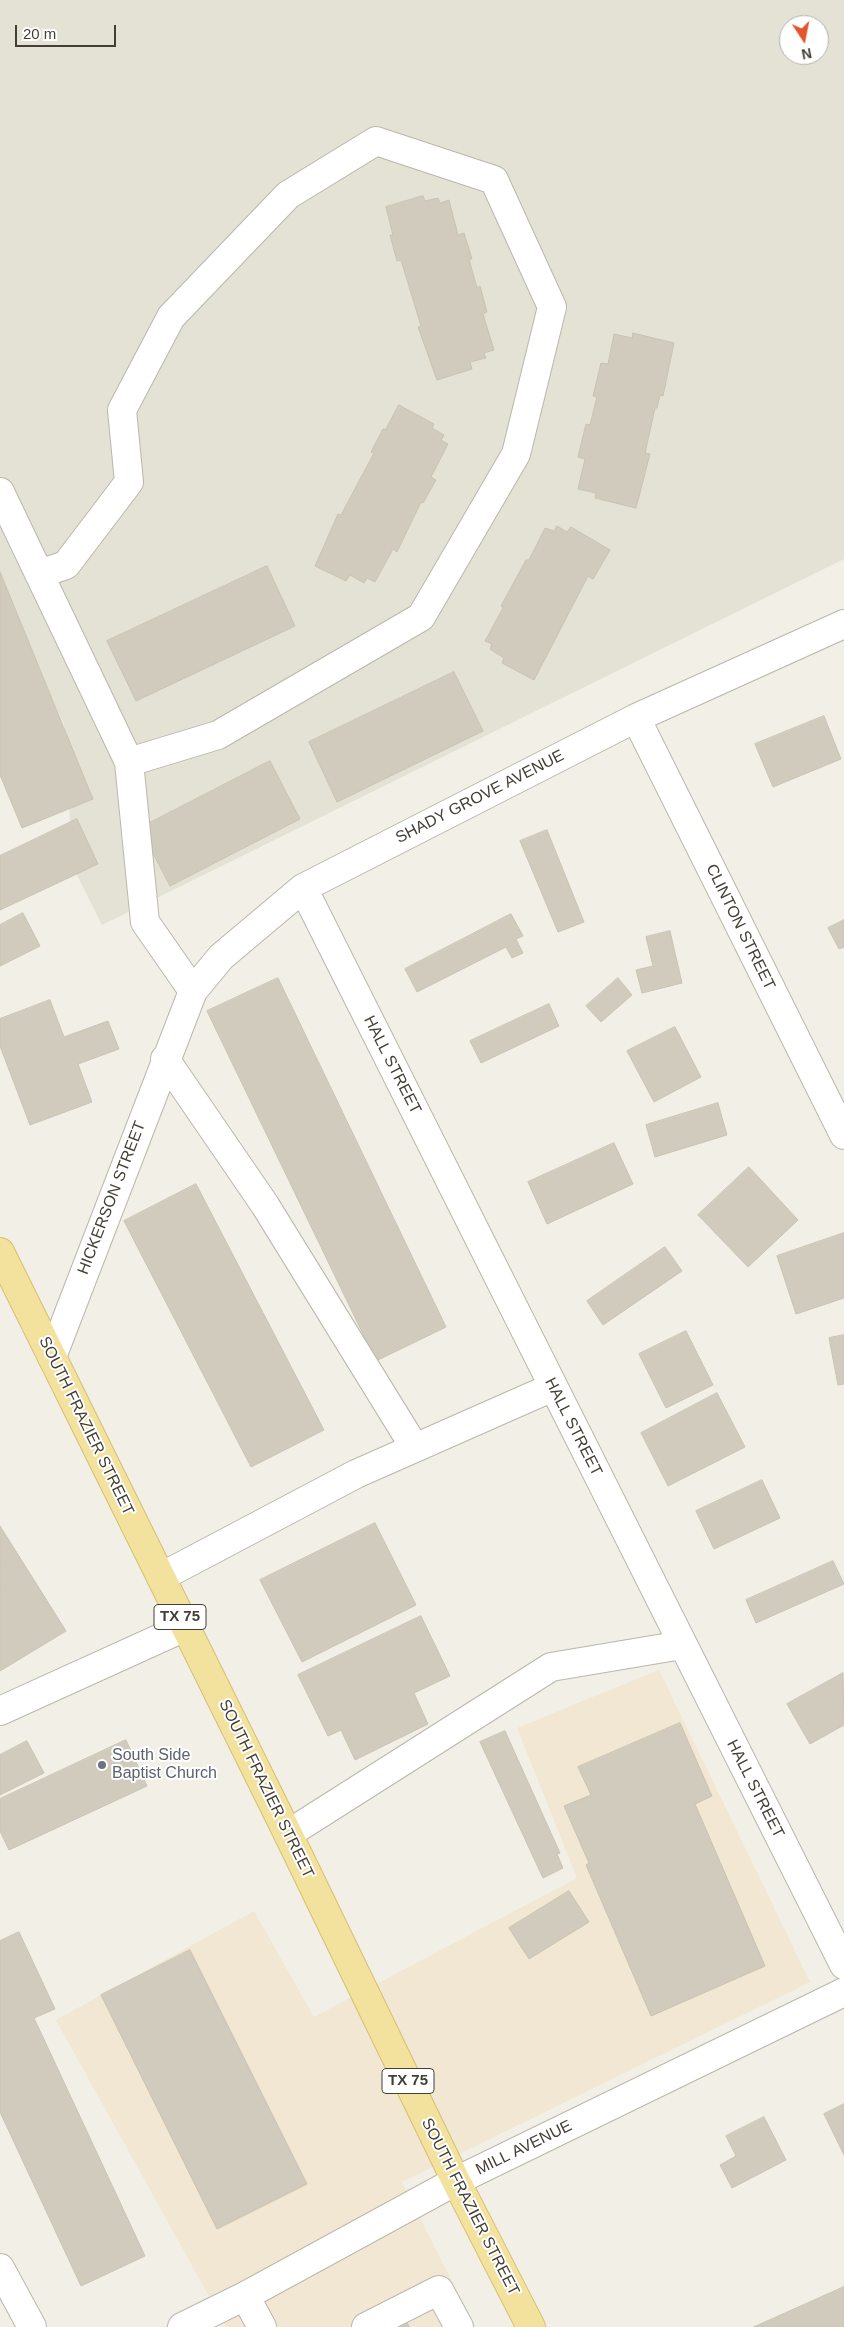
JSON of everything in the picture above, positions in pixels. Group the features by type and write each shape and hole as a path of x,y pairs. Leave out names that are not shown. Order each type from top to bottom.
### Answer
{"main road":[{"name":"SOUTH FRAZIER STREET","path":"0,1252 288,1834 456,2181 531,2327"}],"street":[{"path":"39,574 66,565 129,482 122,410 171,317 288,195 376,141 494,180 552,307 516,454 421,617 218,735 129,762"},
{"path":"0,492 129,762 145,922 193,991"},
{"name":"SHADY GROVE AVENUE","path":"169,1049 193,991 220,957 303,888 636,718 844,624"},
{"name":"CLINTON STREET","path":"636,718 844,1135"},
{"name":"HALL STREET","path":"303,888 844,1965"},
{"path":"169,1049 416,1448"},
{"name":"HICKERSON STREET","path":"52,1357 169,1049"},
{"path":"161,1577 356,1474 553,1387"},
{"path":"0,1711 185,1627"},
{"path":"288,1834 551,1667 682,1645"},
{"name":"MILL AVENUE","path":"182,2327 245,2296 456,2181 844,1992"},
{"path":"0,2268 32,2327"},
{"path":"366,2327 440,2290 459,2327"},
{"path":"245,2296 262,2327"}],"shaded area":[{"path":"0,0 844,0 844,559 102,925 73,867 64,724 0,594"},
{"path":"659,1670 810,1982 402,2182 475,2327 226,2327 56,2020 254,1911 314,2017 577,1878 517,1728"}],"building":[{"path":"423,196 425,201 438,198 440,203 449,200 458,235 464,233 472,259 469,259 477,288 480,286 487,312 483,314 494,350 484,353 486,358 470,362 472,369 437,380 418,327 421,326 401,260 397,261 390,235 393,235 386,207"},
{"path":"633,333 674,343 663,396 660,395 657,408 655,408 645,453 650,454 636,508 595,498 596,493 578,489 585,459 578,457 586,424 590,425 597,397 593,396 601,363 608,364 614,334 632,338"},
{"path":"399,405 434,424 432,428 444,435 441,440 448,444 431,477 436,480 423,503 421,502 397,552 393,549 375,582 367,578 364,583 350,575 346,581 315,566 338,514 341,515 374,453 371,452 383,429 385,430"},
{"path":"557,526 567,532 571,527 610,550 593,579 588,576 534,680 502,663 504,658 490,649 492,644 485,641 503,608 501,606 526,560 529,560 545,528 554,531"},
{"path":"267,566 295,626 136,701 107,641"},
{"path":"0,572 93,799 22,828 0,775"},
{"path":"454,672 483,731 337,802 309,742"},
{"path":"824,716 841,759 773,787 755,744"},
{"path":"270,761 300,819 170,886 140,828"},
{"path":"77,819 98,864 0,910 0,856"},
{"path":"547,830 584,922 558,932 520,841"},
{"path":"23,913 40,946 0,966 0,925"},
{"path":"511,914 523,936 516,939 523,953 512,958 506,947 417,992 405,969"},
{"path":"844,920 844,947 839,949 828,928"},
{"path":"670,931 682,983 642,993 636,970 653,966 646,937"},
{"path":"278,978 446,1327 376,1361 207,1011"},
{"path":"618,978 632,995 601,1022 586,1006"},
{"path":"50,1000 64,1037 108,1021 119,1049 78,1064 92,1102 30,1125 0,1046 0,1019"},
{"path":"549,1004 559,1026 481,1063 470,1041"},
{"path":"675,1027 701,1077 654,1102 627,1051"},
{"path":"718,1103 727,1135 655,1157 646,1125"},
{"path":"614,1143 633,1184 547,1224 528,1182"},
{"path":"749,1167 798,1220 748,1267 698,1215"},
{"path":"196,1184 324,1430 251,1467 124,1221"},
{"path":"844,1233 844,1298 796,1314 777,1256"},
{"path":"665,1247 682,1271 603,1325 587,1301"},
{"path":"686,1331 713,1385 666,1408 639,1354"},
{"path":"844,1335 844,1384 838,1385 829,1338"},
{"path":"717,1393 745,1447 668,1486 641,1433"},
{"path":"762,1480 780,1518 714,1549 696,1511"},
{"path":"375,1523 416,1605 302,1662 260,1580"},
{"path":"0,1526 66,1631 0,1671"},
{"path":"833,1561 844,1584 756,1623 746,1600"},
{"path":"421,1616 450,1676 414,1693 428,1724 355,1760 341,1730 328,1736 298,1675"},
{"path":"843,1673 844,1725 810,1744 787,1704"},
{"path":"680,1723 712,1796 695,1804 765,1966 651,2016 586,1865 589,1863 564,1806 591,1795 578,1767"},
{"path":"505,1731 560,1853 557,1854 563,1868 543,1878 480,1742"},
{"path":"126,1740 147,1786 9,1850 0,1831 0,1799"},
{"path":"27,1741 44,1773 0,1795 0,1755"},
{"path":"569,1891 589,1922 529,1959 509,1928"},
{"path":"19,1932 55,2009 34,2018 145,2256 81,2286 0,2112 0,1941"},
{"path":"190,1950 307,2184 217,2229 101,1995"},
{"path":"844,2104 844,2155 824,2114"},
{"path":"764,2117 786,2160 732,2188 720,2165 736,2156 726,2136"},
{"path":"844,2287 844,2327 754,2327"},
{"path":"404,2315 409,2327 375,2327"}],"place":[{"name":"South Side Baptist Church","path":"102,1765"}]}
